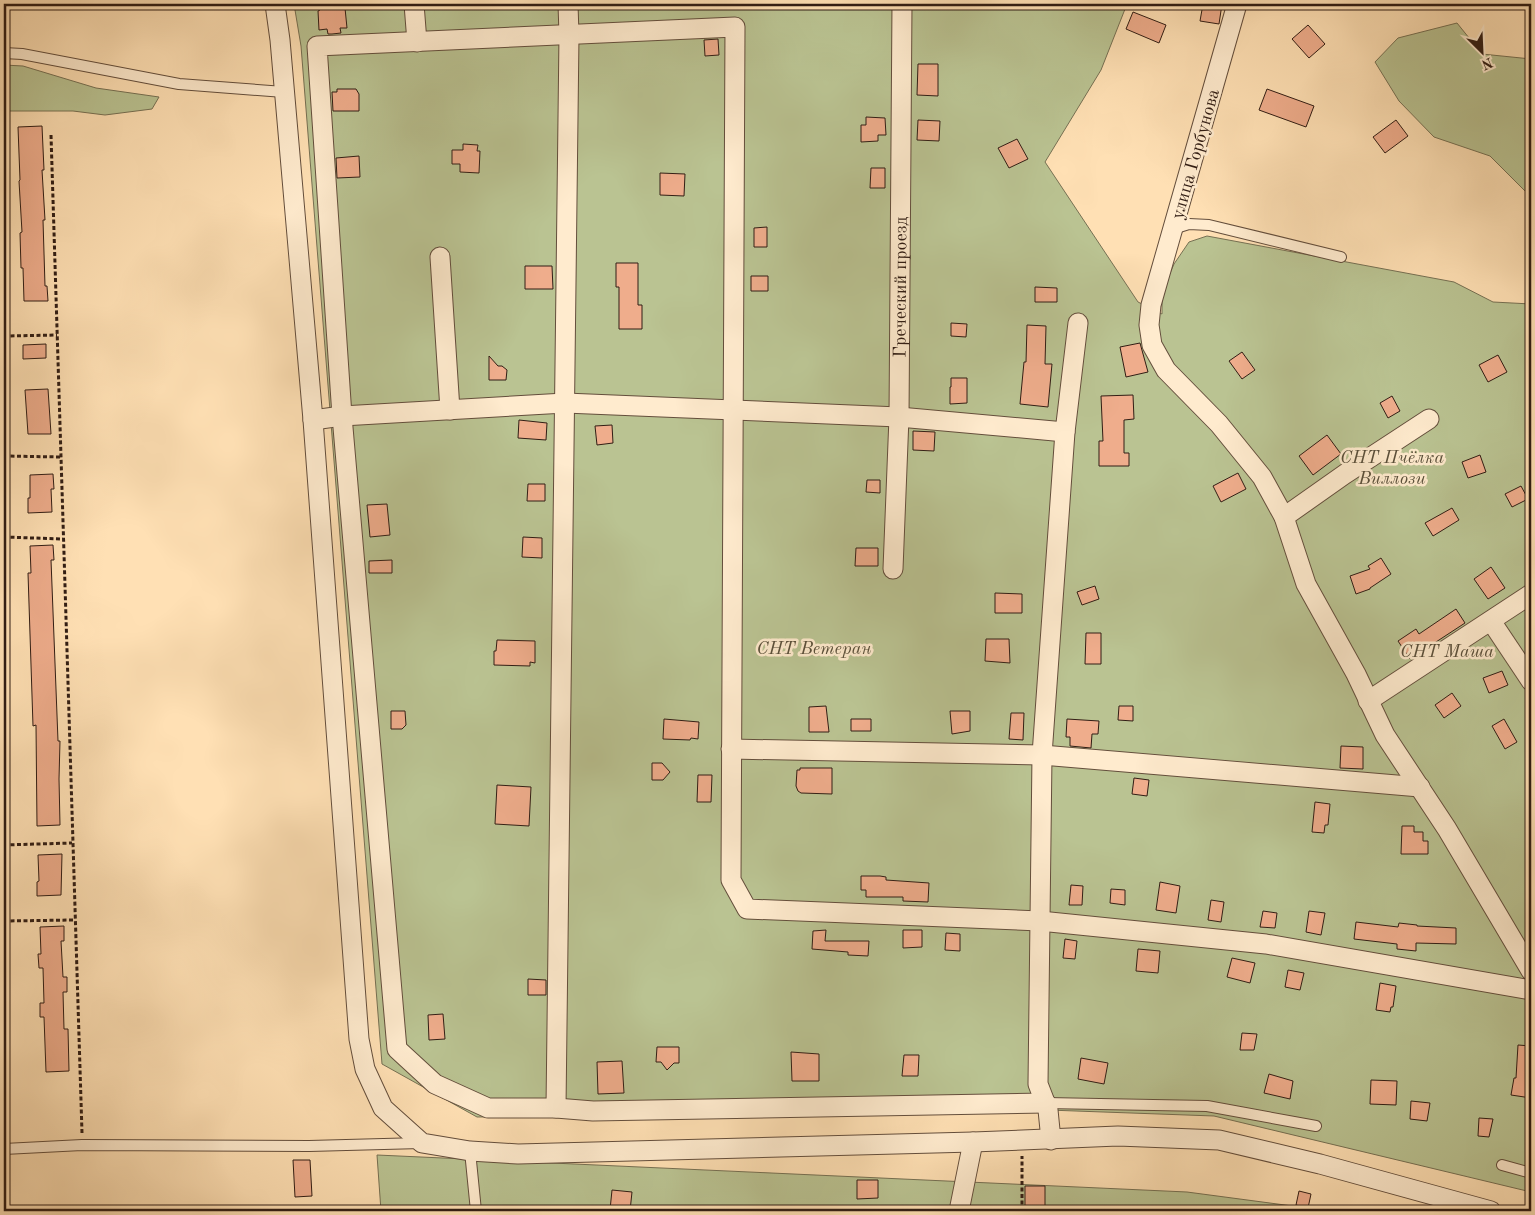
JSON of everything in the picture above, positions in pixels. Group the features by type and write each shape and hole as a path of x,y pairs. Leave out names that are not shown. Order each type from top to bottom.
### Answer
{"street":[{"path":"275,4 313,420 359,1040 365,1069 383,1108 422,1143 470,1151 518,1154 1051,1140 1118,1136 1219,1140 1320,1164 1491,1211"},
{"path":"414,4 417,42"},
{"path":"556,1108 568,4"},
{"name":"Греческий проезд","path":"893,569 899,417 902,4"},
{"name":"улица Горбунова","path":"1237,4 1152,305 1149,325 1152,345 1166,370 1219,424 1262,478 1284,517 1306,584 1342,647 1385,735 1448,829 1531,971"},
{"path":"1046,1103 593,1111 556,1108 488,1108 435,1084 397,1049 342,416 317,46 735,27 731,880 748,909 1040,921 1266,944 1531,990"},
{"path":"440,257 450,410"},
{"path":"1051,1140 1048,1110 1038,1084 1042,756 1065,432 1078,323"},
{"path":"313,420 342,416 565,402 899,417 1065,432"},
{"path":"1284,517 1344,474 1429,419"},
{"path":"1368,701 1531,594"},
{"path":"1491,621 1531,681"},
{"path":"731,749 1042,756 1420,787"},
{"path":"959,1211 974,1142"}],"lane":[{"path":"4,53 22,54 179,84 284,92"},
{"path":"1173,229 1189,224 1209,224 1341,257"},
{"path":"1046,1103 1207,1106 1316,1126"},
{"path":"4,1149 82,1145 310,1146 422,1143"},
{"path":"470,1151 476,1211"},
{"path":"1502,1165 1531,1173"}],"path":[{"path":"51,135 82,1145"},
{"path":"4,336 57,335"},
{"path":"4,456 61,457"},
{"path":"4,537 63,539"},
{"path":"4,845 72,843"},
{"path":"4,921 75,920"},
{"path":"1022,1154 1022,1211"}],"green space":[{"name":"СНТ Ветеран","path":"294,4 1127,4 1101,70 1045,162 1138,302 1162,314 1162,292 1174,264 1189,242 1207,236 1454,282 1493,302 1531,304 1531,1192 1214,1116 1048,1110 477,1117 382,1064 301,46"},
{"path":"1457,23 1482,54 1531,59 1531,197 1490,156 1434,137 1399,101 1375,62 1398,38"},
{"path":"4,65 23,66 96,88 159,97 152,109 105,115 73,111 4,111"},
{"path":"377,1155 1187,1192 1330,1211 381,1211"}],"building":[{"path":"319,4 340,4 341,8 345,8 347,28 340,28 341,33 332,34 328,34 327,29 319,30"},
{"path":"1203,4 1222,4 1219,24 1200,21"},
{"path":"1133,12 1166,25 1159,43 1126,29"},
{"path":"1308,25 1325,44 1309,58 1292,39"},
{"path":"718,39 719,55 705,56 704,40"},
{"path":"918,64 938,64 938,96 917,95"},
{"path":"337,89 356,89 359,94 359,111 333,111 332,92 337,92"},
{"path":"1267,89 1314,106 1306,127 1259,110"},
{"path":"866,117 885,118 886,135 878,135 878,141 861,142 861,125 866,125"},
{"path":"918,120 940,121 939,141 917,140"},
{"path":"1396,120 1408,136 1385,153 1373,137"},
{"path":"42,126 45,286 47,286 48,301 24,301 23,268 21,268 20,233 22,232 18,127"},
{"path":"1017,139 1028,159 1009,168 998,148"},
{"path":"463,144 478,145 477,151 480,151 479,173 460,172 460,164 452,164 452,150 463,150"},
{"path":"359,156 360,177 337,178 336,158"},
{"path":"871,168 885,168 885,188 870,188"},
{"path":"660,173 685,174 684,196 660,195"},
{"path":"767,227 767,247 754,247 754,228"},
{"path":"616,263 638,263 638,305 642,305 642,329 619,329 619,287 616,287"},
{"path":"525,266 552,266 553,289 525,289"},
{"path":"751,276 768,276 768,291 751,291"},
{"path":"1035,287 1057,288 1057,302 1035,302"},
{"path":"951,323 967,324 966,337 951,336"},
{"path":"1027,325 1046,326 1045,364 1052,364 1048,407 1020,404 1024,362 1026,362"},
{"path":"1140,343 1148,372 1126,377 1120,347"},
{"path":"46,344 46,358 23,359 23,345"},
{"path":"1242,352 1255,370 1242,379 1229,361"},
{"path":"1498,355 1507,372 1488,382 1479,365"},
{"path":"489,356 498,366 502,366 507,370 506,380 489,380"},
{"path":"951,378 967,378 967,403 950,404"},
{"path":"48,389 51,434 28,434 25,390"},
{"path":"1133,395 1134,419 1124,420 1124,453 1129,453 1129,466 1099,466 1099,441 1103,441 1101,396"},
{"path":"1392,396 1400,411 1388,418 1380,403"},
{"path":"519,420 547,423 546,440 518,438"},
{"path":"612,425 613,443 597,445 595,426"},
{"path":"913,431 935,432 934,451 913,450"},
{"path":"1327,435 1341,454 1313,475 1299,456"},
{"path":"1480,455 1486,472 1468,478 1462,462"},
{"path":"1238,473 1246,489 1221,502 1213,486"},
{"path":"53,474 54,489 51,489 52,512 28,513 30,475"},
{"path":"867,480 880,480 880,493 866,492"},
{"path":"528,484 545,484 545,501 527,501"},
{"path":"1521,486 1528,499 1512,507 1505,494"},
{"path":"387,504 390,535 370,537 367,505"},
{"path":"1452,508 1459,520 1433,536 1425,523"},
{"path":"523,537 542,538 542,558 522,557"},
{"path":"53,545 54,560 51,560 58,741 60,741 60,825 37,826 36,725 33,726 28,573 31,573 30,546"},
{"path":"856,548 878,548 878,566 855,566"},
{"path":"1381,558 1391,574 1370,589 1356,594 1350,576 1370,569 1368,566"},
{"path":"392,560 392,573 369,573 369,561"},
{"path":"1491,567 1505,588 1488,599 1474,579"},
{"path":"1095,586 1099,599 1082,605 1077,592"},
{"path":"995,593 1022,594 1022,613 995,613"},
{"path":"1456,609 1465,623 1410,659 1398,641 1416,629 1419,634"},
{"path":"1086,633 1101,633 1101,664 1085,664"},
{"path":"986,639 1009,639 1010,663 985,661"},
{"path":"497,640 535,641 535,663 530,662 530,666 494,665 494,651 496,651"},
{"path":"1502,671 1508,685 1489,693 1483,678"},
{"path":"1452,693 1461,706 1444,718 1435,705"},
{"path":"826,706 829,732 809,732 809,707"},
{"path":"1119,706 1133,706 1133,721 1118,720"},
{"path":"391,711 405,711 406,725 402,729 391,729"},
{"path":"950,711 970,711 970,731 952,734"},
{"path":"1011,713 1024,713 1023,740 1009,739"},
{"path":"664,719 699,722 698,739 663,739"},
{"path":"851,719 871,719 871,731 851,731"},
{"path":"1067,719 1099,721 1098,734 1092,734 1091,748 1070,746 1070,737 1066,737"},
{"path":"1504,719 1517,742 1505,749 1492,726"},
{"path":"1341,746 1363,747 1363,769 1340,768"},
{"path":"652,763 662,763 670,772 663,780 652,780"},
{"path":"800,768 832,768 832,794 801,793 798,791 796,786 797,770 800,770"},
{"path":"698,775 712,775 711,802 697,802"},
{"path":"1134,778 1149,780 1147,796 1132,794"},
{"path":"497,785 531,787 529,826 495,824"},
{"path":"1315,802 1330,804 1328,825 1325,825 1324,833 1312,832"},
{"path":"1402,826 1414,826 1414,832 1423,832 1423,841 1428,841 1428,854 1401,854"},
{"path":"62,854 61,895 37,896 37,882 39,881 38,855"},
{"path":"861,876 880,876 886,877 886,880 929,883 928,902 903,901 903,897 866,897 866,890 861,890"},
{"path":"1160,882 1180,886 1176,913 1156,910"},
{"path":"1071,885 1083,886 1082,905 1069,905"},
{"path":"1111,889 1125,890 1125,905 1110,903"},
{"path":"1211,900 1224,902 1221,922 1208,920"},
{"path":"1263,911 1277,913 1275,928 1260,927"},
{"path":"1309,911 1325,913 1321,935 1306,932"},
{"path":"1356,922 1398,927 1399,923 1456,928 1456,944 1416,943 1416,951 1397,949 1397,944 1354,939"},
{"path":"64,926 64,941 61,941 63,977 67,977 67,992 63,992 64,1029 68,1029 69,1071 46,1072 44,1017 40,1017 40,1003 44,1003 43,968 39,968 38,954 41,954 40,927"},
{"path":"826,930 825,941 869,941 868,956 812,949 813,931"},
{"path":"903,930 922,930 922,947 903,948"},
{"path":"946,933 960,934 960,951 945,950"},
{"path":"1065,939 1077,941 1075,959 1063,958"},
{"path":"1138,949 1160,951 1158,973 1136,971"},
{"path":"1232,958 1255,963 1250,983 1227,977"},
{"path":"1288,970 1304,973 1300,990 1285,987"},
{"path":"528,979 546,980 546,995 528,995"},
{"path":"1380,983 1396,986 1393,1007 1391,1007 1390,1012 1376,1010"},
{"path":"443,1014 445,1039 429,1040 428,1015"},
{"path":"1242,1033 1257,1034 1254,1050 1240,1050"},
{"path":"1518,1045 1531,1046 1531,1098 1511,1095 1514,1078 1516,1078"},
{"path":"657,1047 679,1047 679,1063 674,1063 667,1070 661,1062 656,1062"},
{"path":"791,1052 819,1054 819,1081 792,1081"},
{"path":"904,1055 919,1055 918,1076 902,1076"},
{"path":"1081,1058 1108,1063 1104,1084 1078,1079"},
{"path":"622,1061 624,1093 598,1094 597,1062"},
{"path":"1269,1074 1293,1081 1290,1099 1264,1093"},
{"path":"1371,1080 1397,1081 1396,1105 1370,1104"},
{"path":"1411,1101 1430,1103 1427,1121 1410,1119"},
{"path":"1479,1118 1493,1119 1489,1137 1478,1136"},
{"path":"293,1160 310,1160 312,1196 295,1197"},
{"path":"857,1180 878,1180 878,1198 857,1199"},
{"path":"1025,1186 1045,1186 1045,1206 1025,1206"},
{"path":"612,1190 632,1192 630,1211 610,1210"},
{"path":"1299,1191 1311,1194 1308,1208 1296,1205"}],"park label":[{"name":"СНТ Пчёлка Виллози","path":"1392,467"},
{"name":"СНТ Маша","path":"1447,651"}]}
